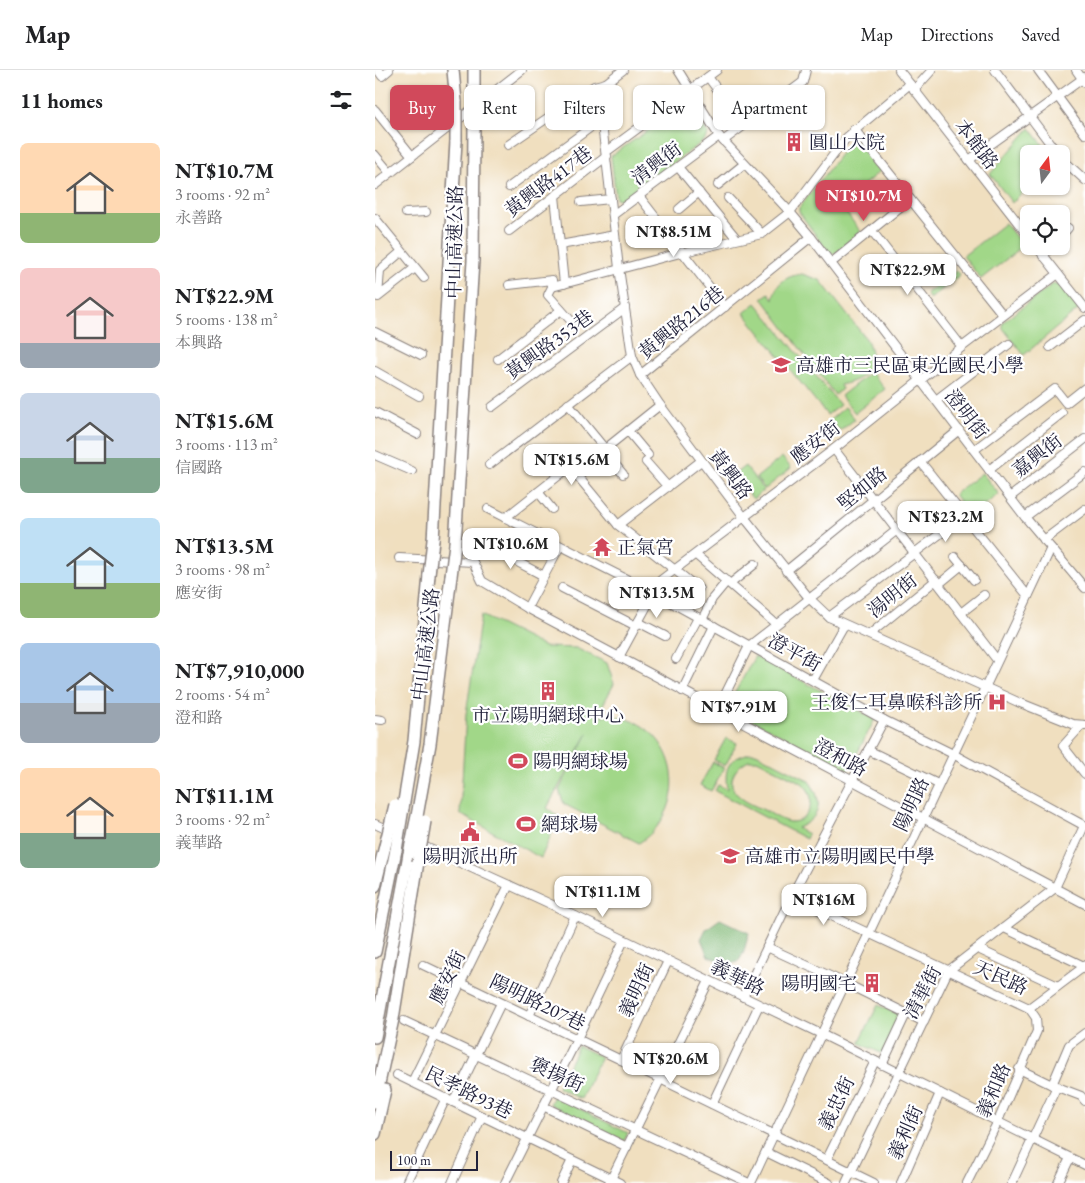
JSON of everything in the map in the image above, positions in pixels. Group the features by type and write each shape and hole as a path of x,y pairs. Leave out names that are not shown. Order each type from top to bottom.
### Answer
{"highway":[{"name":"中山高速公路","path":"375,952 390,848 414,741 433,540 456,142 456,102 453,70"},
{"name":"中山高速公路","path":"413,858 421,819 455,544 473,261 474,70"},
{"path":"375,886 390,848"},
{"path":"375,1102 393,1019 413,858"},
{"path":"375,1037 413,858"},
{"path":"375,1134 384,1098 392,1050 393,1019"}],"street":[{"path":"375,73 378,70 382,76 389,70"},
{"path":"375,185 522,70"},
{"path":"508,145 594,86 606,83 623,70"},
{"name":"澄明街","path":"678,70 687,85"},
{"name":"黃興路417巷","path":"697,85 717,70"},
{"name":"清興街","path":"799,85 803,82 806,70"},
{"name":"本館路","path":"899,70 1020,225"},
{"path":"553,287 619,268 762,234 790,212 854,129 932,70"},
{"path":"995,70 1051,145"},
{"path":"1038,70 1085,134"},
{"path":"969,160 1029,116 1084,80 1076,70"},
{"path":"708,77 714,85"},
{"path":"375,110 412,156"},
{"name":"澄明街","path":"703,110 721,138 811,237 1025,517 1085,586"},
{"path":"854,129 1003,315"},
{"path":"509,187 587,130"},
{"name":"黃興路","path":"604,130 619,268 632,356 640,375 660,405 786,571 809,598 829,617 1073,724 1083,725"},
{"name":"黃興路417巷","path":"509,231 638,130"},
{"name":"清興街","path":"613,215 678,167 735,130"},
{"path":"375,155 390,173"},
{"path":"718,185 744,164"},
{"path":"1070,166 1085,180"},
{"path":"678,167 737,239"},
{"path":"679,208 699,192"},
{"path":"555,196 564,284"},
{"path":"639,196 725,307"},
{"path":"728,198 762,234"},
{"path":"581,202 611,199"},
{"path":"831,263 910,199"},
{"path":"407,213 426,212"},
{"path":"375,218 424,278"},
{"path":"871,231 962,347"},
{"path":"560,245 615,235"},
{"name":"黃興路216巷","path":"640,375 811,237"},
{"path":"401,252 380,270 378,297 415,268"},
{"path":"1043,256 1085,308"},
{"name":"應安街","path":"619,657 661,580 834,449 919,380 1057,274"},
{"path":"509,285 552,280 553,287 549,295 571,322"},
{"name":"黃興路353巷","path":"491,406 625,308"},
{"path":"498,359 561,310"},
{"path":"1050,347 1085,320"},
{"path":"375,332 421,355"},
{"path":"936,400 1009,344"},
{"path":"489,465 632,356"},
{"path":"375,371 419,396"},
{"path":"974,450 1055,389 1066,403 1085,388"},
{"path":"568,404 623,474"},
{"path":"575,473 660,405"},
{"path":"375,412 417,434"},
{"path":"989,470 1062,413"},
{"name":"堅如路","path":"786,571 959,430"},
{"path":"628,431 668,487"},
{"name":"嘉興街","path":"1010,497 1085,439"},
{"path":"834,449 997,660"},
{"path":"375,455 413,471"},
{"path":"618,525 701,461"},
{"path":"921,461 1027,596"},
{"path":"505,518 567,469 575,473 618,525 699,589"},
{"path":"1025,517 1085,472"},
{"path":"537,492 552,509"},
{"name":"澄平街","path":"488,509 654,593 884,720 953,754 1085,826"},
{"path":"1045,540 1085,509"},
{"path":"829,617 964,516"},
{"path":"717,709 749,646 897,530"},
{"path":"487,546 544,576"},
{"path":"527,608 560,546"},
{"name":"陽明路","path":"750,1183 1051,548"},
{"path":"697,554 776,624"},
{"path":"955,557 974,580"},
{"name":"澄和路","path":"399,558 473,562 482,581 527,608 851,782 1085,904"},
{"path":"676,658 712,599 729,583 755,564"},
{"name":"湯明街","path":"870,634 937,582 963,565"},
{"path":"562,588 665,636"},
{"path":"961,613 984,596"},
{"path":"813,680 844,624"},
{"path":"682,691 714,626"},
{"path":"743,997 791,897 884,720"},
{"path":"1083,725 1063,746 1085,774"},
{"path":"868,750 938,784"},
{"name":"義華路","path":"375,824 575,916 821,1034 1085,1165"},
{"name":"清華街","path":"846,1183 948,971 1055,888 1085,826"},
{"name":"應安街","path":"412,1082 462,984 509,885"},
{"name":"天民路","path":"791,897 1029,1008 1085,966"},
{"path":"529,1016 575,916"},
{"path":"1004,928 1085,966"},
{"path":"505,1183 577,1039 623,940"},
{"path":"767,947 924,1022"},
{"path":"978,949 1058,986"},
{"name":"義明街","path":"621,1060 668,961"},
{"name":"陽明路207巷","path":"423,966 874,1183"},
{"path":"610,1181 709,981"},
{"path":"406,1183 449,1100 476,1054 501,1003"},
{"path":"712,1104 759,1005"},
{"name":"義和路","path":"967,1183 998,1121 1037,1031 1036,1018 1029,1008"},
{"name":"義忠街","path":"827,1159 906,1014"},
{"name":"褒揚街","path":"405,1021 750,1183"},
{"path":"1012,1183 1033,1140 1069,1045 1085,1033"},
{"path":"1019,1069 1084,1097"},
{"name":"民孝路93巷","path":"397,1075 573,1160 610,1181 620,1183"},
{"name":"義利街","path":"901,1183 940,1094"},
{"path":"543,1106 627,1147"},
{"path":"452,1183 482,1116"},
{"path":"766,1152 829,1183"},
{"path":"1058,1183 1070,1158"},
{"path":"561,1183 573,1160"}],"green space":[{"path":"703,126 708,134 706,139 623,200 616,198 611,156 649,130 703,130"},
{"path":"1030,128 1043,145 1020,145 1020,195 1012,203 990,174"},
{"path":"851,140 857,141 881,170 840,205 861,232 836,253 832,254 828,252 799,212 799,208"},
{"path":"1005,223 1020,242 1020,248 981,279 963,256"},
{"path":"957,270 960,275 930,299 926,294"},
{"path":"802,274 820,280 867,340 870,349 870,364 867,370 856,380 840,385 842,389 835,395 762,298 769,293 773,299 774,293 783,281 792,276"},
{"path":"1053,284 1061,286 1079,309 1024,355 1002,327 1003,322"},
{"path":"756,303 840,405 827,415 744,313"},
{"path":"871,372 885,389 855,413 841,396"},
{"path":"845,407 855,419 840,431 830,420"},
{"path":"782,457 791,468 765,489 756,478"},
{"path":"745,466 764,490 753,499 733,475"},
{"path":"982,473 999,494 970,516 954,494"},
{"name":"陽明網球場","path":"481,615 545,647 576,648 607,663 614,684 597,716 623,718 644,727 660,742 669,761 673,783 669,805 658,825 639,843 564,804 559,790 588,733 547,808 559,817 541,858 460,814 466,714"},
{"path":"755,656 875,719 848,771 727,707"},
{"path":"726,738 737,743 725,766 714,760"},
{"path":"756,753 808,780 817,795 818,808 812,819 797,828 808,834 806,839 715,791 718,785 727,789 726,775 729,765 732,761 743,755","holes":["749,760 757,760 802,783 807,788 811,796 811,803 809,810 803,818 794,822 785,821 745,801 735,791 732,781 739,766"]},
{"path":"713,762 724,768 711,791 700,785"},
{"path":"720,919 749,933 743,954 738,962 729,964 708,956 701,939 706,929"},
{"path":"878,1005 902,1016 883,1054 859,1043"},
{"path":"578,1046 601,1057 581,1099 558,1088"},
{"path":"554,1096 628,1133 624,1141 550,1104"}],"place":[{"name":"圓山大院","path":"794,142"},
{"name":"高雄市三民區東光國民小學","path":"781,365"},
{"name":"正氣宮","path":"602,547"},
{"name":"市立陽明網球中心","path":"548,691"},
{"name":"王俊仁耳鼻喉科診所","path":"997,702"},
{"name":"陽明網球場","path":"518,761"},
{"name":"網球場","path":"526,824"},
{"name":"陽明派出所","path":"470,832"},
{"name":"高雄市立陽明國民中學","path":"730,856"},
{"name":"陽明國宅","path":"872,983"}]}
